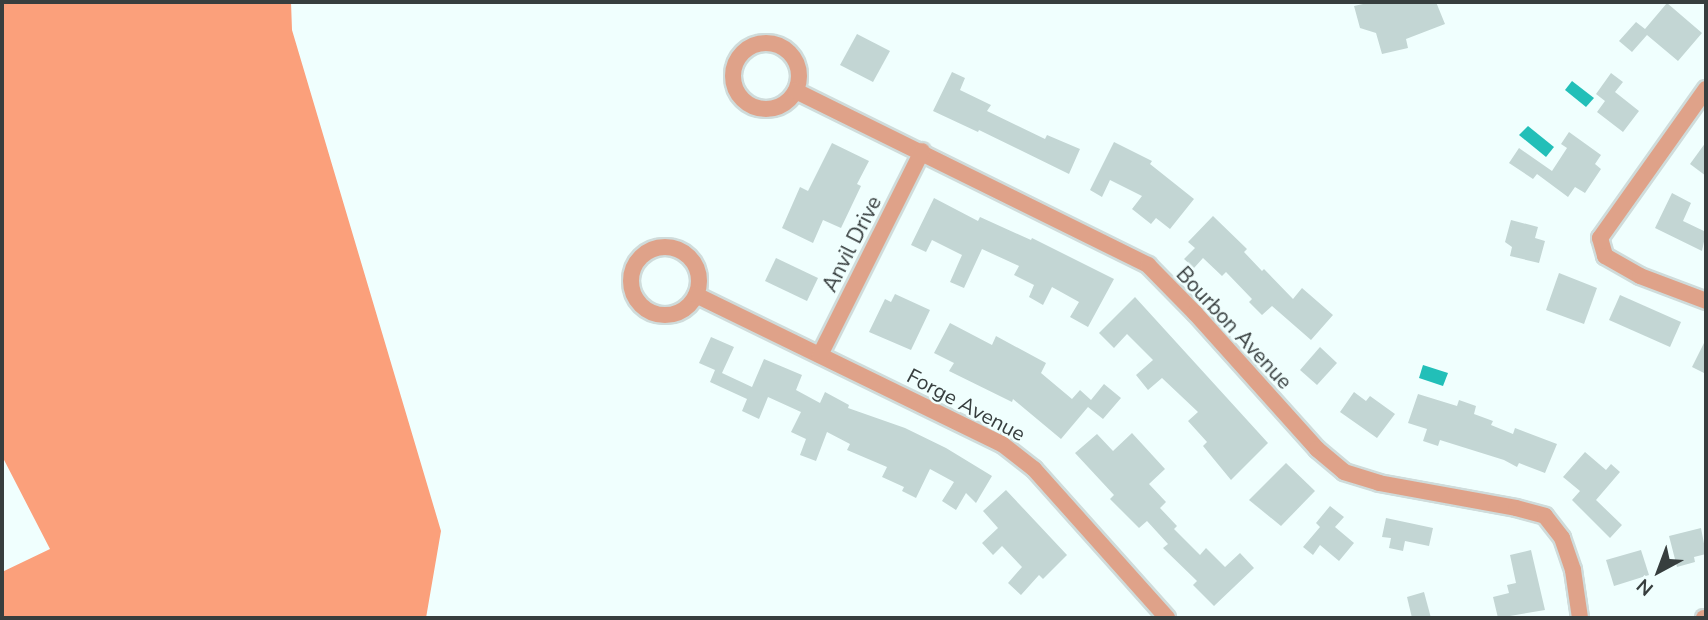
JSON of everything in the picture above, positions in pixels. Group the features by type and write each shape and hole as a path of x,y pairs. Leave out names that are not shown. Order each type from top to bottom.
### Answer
{"street":[{"path":"755,45 781,47 791,55 797,66 799,79 796,91 777,108 751,106 741,98 735,87 736,62 755,45"},
{"path":"1706,89 1600,238 1605,256 1640,276 1706,301"},
{"name":"Bourbon Avenue","path":"796,91 1148,265 1195,313 1317,449 1344,472 1379,483 1516,508 1545,516 1562,538 1573,570 1580,618"},
{"name":"Anvil Drive","path":"820,355 922,152"},
{"path":"665,247 678,250 689,258 696,269 699,282 696,295 688,306 677,313 664,315 651,312 640,304 633,293 631,280 634,267 641,256 652,249 665,247"},
{"name":"Forge Avenue","path":"696,295 1003,444 1034,468 1167,618"}],"shaded area":[{"path":"2,2 291,2 292,30 441,531 426,618 2,618 2,572 50,549 2,456"}],"water":[{"path":"1572,81 1594,98 1586,107 1565,90"},
{"path":"1528,126 1554,147 1546,157 1519,135"},
{"path":"1423,365 1448,373 1443,386 1419,378"}],"building":[{"path":"1372,2 1436,2 1445,24 1406,39 1408,48 1382,54 1376,33 1360,28 1354,6"},
{"path":"1667,3 1702,33 1678,61 1647,35 1632,52 1619,41 1636,22 1645,29"},
{"path":"857,34 890,51 873,82 840,65"},
{"path":"952,72 965,78 960,90 991,105 987,111 1045,139 1047,135 1080,149 1069,174 933,111"},
{"path":"1611,73 1623,82 1615,92 1639,111 1623,132 1597,112 1605,101 1596,94"},
{"path":"1569,132 1601,155 1595,164 1601,169 1585,193 1575,187 1568,197 1537,174 1533,179 1509,163 1519,148 1552,171 1567,148 1561,144"},
{"path":"1114,142 1152,161 1150,164 1194,199 1170,229 1156,218 1151,224 1132,209 1142,196 1110,180 1102,197 1090,190"},
{"path":"1706,142 1706,176 1690,164"},
{"path":"832,143 869,161 857,184 861,186 841,228 823,220 813,243 782,228 800,187 808,191"},
{"path":"1672,193 1691,203 1683,221 1706,232 1702,251 1655,228"},
{"path":"934,198 978,221 980,217 1031,240 1032,238 1114,279 1088,327 1070,317 1079,302 1052,287 1043,305 1029,297 1034,285 1014,275 1019,266 982,249 964,288 950,282 962,255 932,240 926,252 911,245"},
{"path":"1213,216 1247,249 1244,252 1262,271 1264,269 1293,299 1302,288 1333,315 1311,340 1272,306 1262,315 1249,302 1252,299 1226,272 1222,276 1203,258 1194,268 1184,259 1195,248 1188,242"},
{"path":"1511,220 1538,227 1535,238 1545,241 1539,263 1510,256 1512,247 1505,242"},
{"path":"776,258 818,278 807,301 765,281"},
{"path":"1559,273 1597,288 1584,324 1546,310"},
{"path":"895,294 930,310 911,350 869,332 885,299 891,302"},
{"path":"1620,295 1681,322 1670,347 1609,320"},
{"path":"1135,297 1268,443 1231,480 1203,446 1207,442 1188,421 1198,412 1162,378 1148,390 1136,375 1153,360 1127,334 1114,348 1099,333"},
{"path":"950,323 992,345 996,336 1046,363 1041,373 1072,399 1080,390 1091,400 1104,384 1121,398 1103,419 1088,407 1061,439 1013,399 1012,402 949,371 954,363 934,353"},
{"path":"711,337 734,347 722,373 752,387 764,359 802,375 796,390 820,403 825,392 849,405 848,408 905,428 946,448 992,476 976,503 966,493 956,510 942,501 954,482 930,469 916,498 902,491 904,487 882,477 887,467 847,450 850,444 827,432 816,461 800,455 806,439 791,432 801,412 768,397 759,419 742,411 747,399 710,382 715,370 699,363"},
{"path":"1706,339 1706,374 1692,367"},
{"path":"1320,347 1337,363 1317,385 1300,370"},
{"path":"1354,392 1366,401 1370,396 1395,414 1377,438 1340,412"},
{"path":"1418,394 1457,406 1459,400 1476,406 1474,414 1493,421 1491,425 1513,434 1515,428 1557,444 1545,473 1519,463 1517,467 1504,460 1440,440 1438,446 1423,441 1427,429 1408,423"},
{"path":"1132,433 1165,469 1149,484 1166,502 1160,508 1177,526 1174,529 1200,555 1206,548 1225,567 1240,553 1254,568 1214,606 1193,585 1197,581 1163,548 1168,544 1147,521 1139,528 1110,499 1114,495 1075,453 1097,434 1113,451"},
{"path":"1585,452 1606,470 1611,464 1620,472 1596,500 1622,525 1610,538 1572,500 1580,491 1563,477"},
{"path":"1286,463 1315,491 1281,526 1249,500"},
{"path":"1006,490 1067,555 1043,579 1039,575 1021,595 1008,583 1022,567 1002,546 993,555 982,543 998,528 983,511"},
{"path":"1330,506 1344,517 1335,527 1354,543 1339,561 1320,545 1313,555 1303,547 1320,527 1316,523"},
{"path":"1386,518 1433,528 1429,546 1405,541 1403,551 1389,548 1391,538 1382,537"},
{"path":"1701,528 1706,554 1694,557 1695,562 1677,567 1669,536"},
{"path":"1531,550 1545,610 1498,618 1493,597 1509,593 1507,585 1516,583 1510,555"},
{"path":"1641,550 1649,575 1614,586 1606,560"},
{"path":"1424,592 1431,618 1412,618 1407,597"}]}
